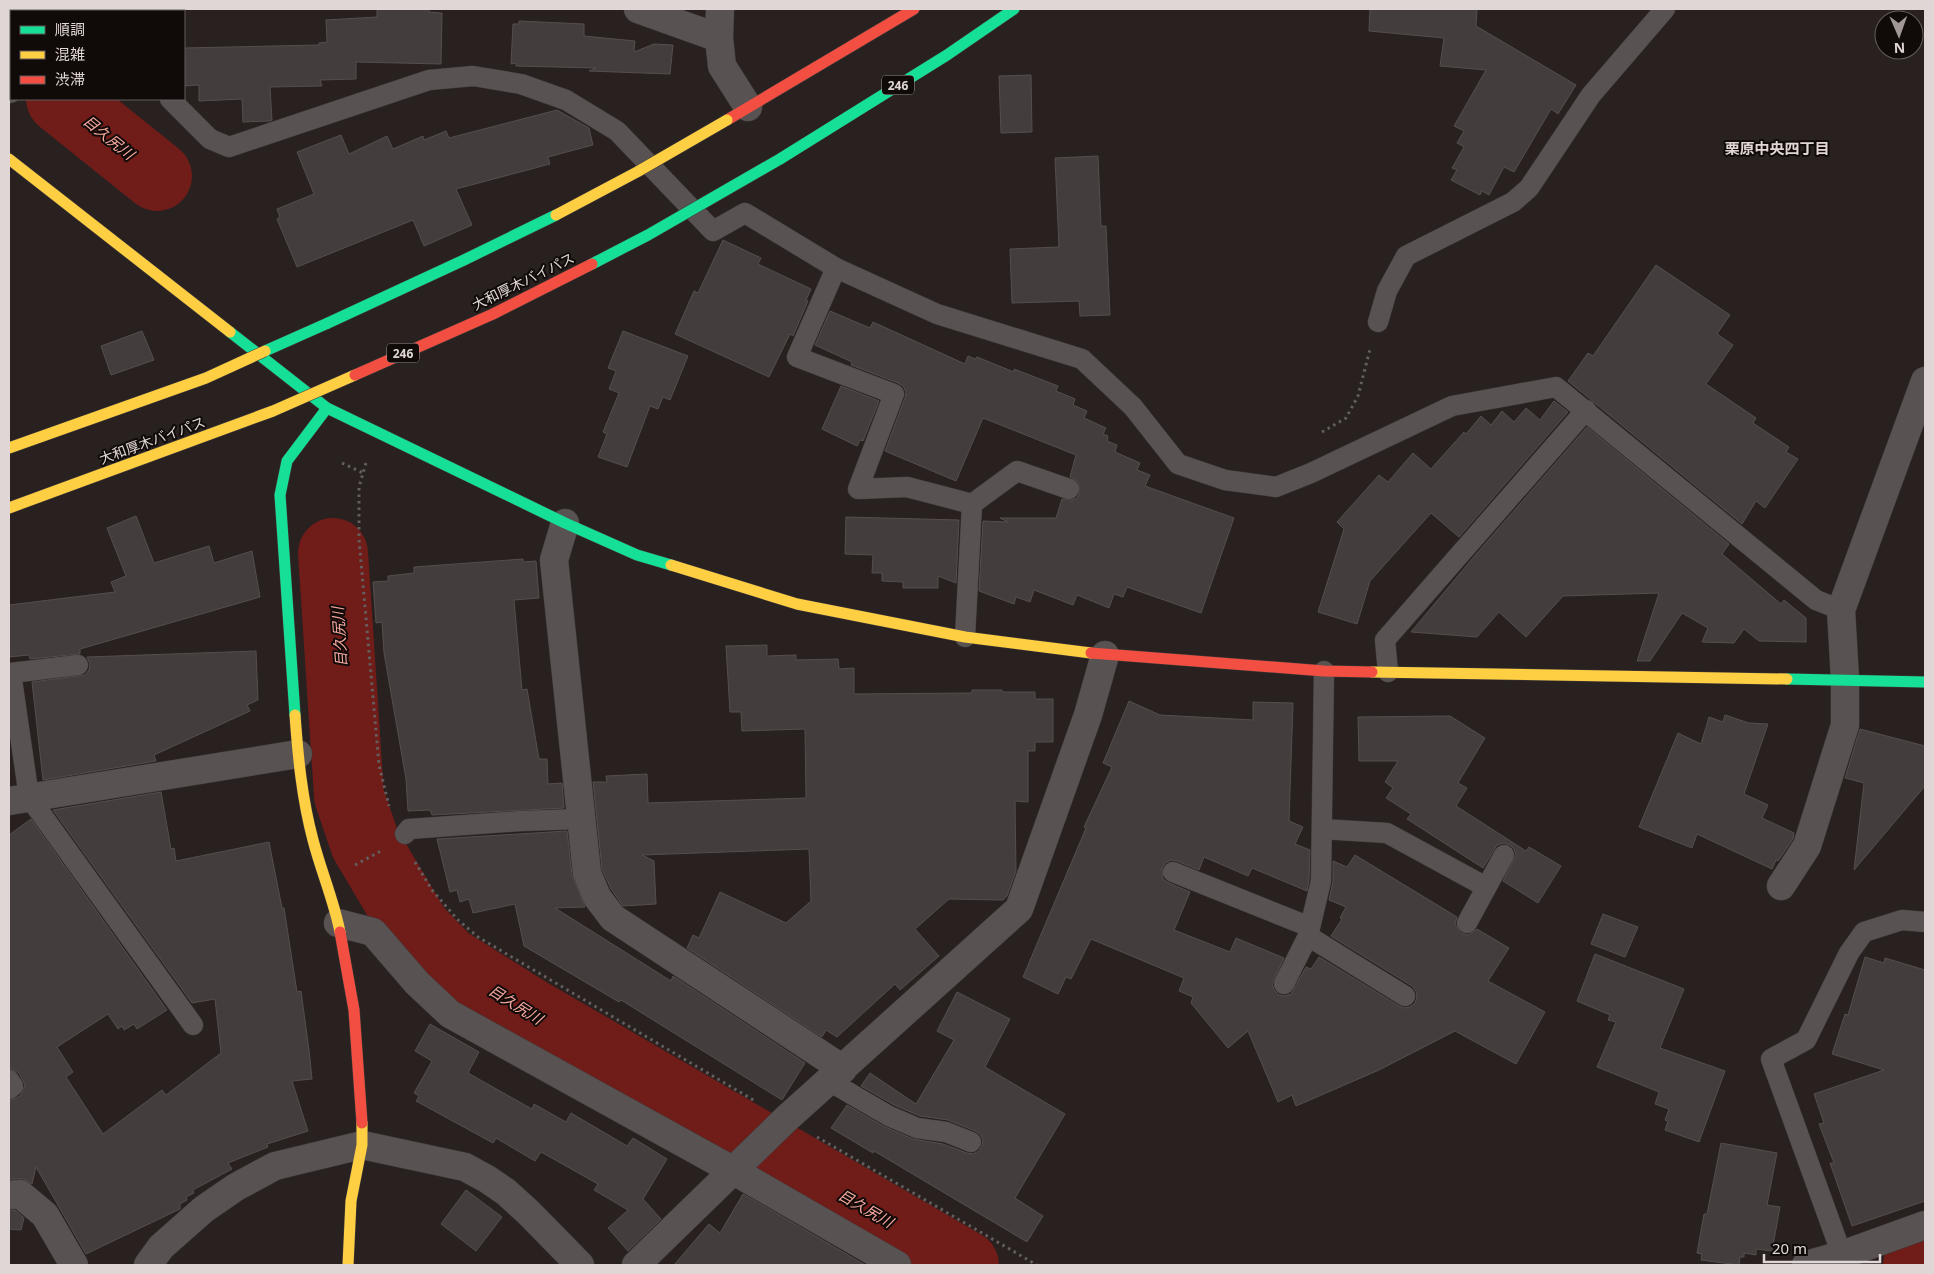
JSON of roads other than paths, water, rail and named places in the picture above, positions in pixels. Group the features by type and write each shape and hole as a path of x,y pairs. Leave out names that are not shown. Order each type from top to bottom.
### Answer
{"main road":[{"path":"9,448 206,378 328,324 546,221 738,114 914,9"},
{"name":"大和厚木バイパス","path":"9,508 273,411 492,314 648,235 780,159 947,55 1014,9"},
{"path":"9,159 327,408 637,555 797,604 965,637 1104,655 1324,671 1845,679 1925,682"},
{"path":"327,408 287,461 280,495 298,754 308,814 338,923 354,1010 361,1096 362,1144 351,1201 348,1265"}],"street":[{"path":"638,9 719,38"},
{"path":"720,9 719,38 722,66 738,114"},
{"path":"1781,886 1807,846 1845,725 1845,679 1841,610 1925,381"},
{"path":"565,522 554,560 587,873 597,897 613,918 836,1075"},
{"path":"636,1265 782,1123 1019,909 1088,715 1104,655"},
{"path":"19,799 298,754"},
{"path":"338,923 373,932 417,983 450,1014 737,1168 896,1265"},
{"path":"148,1265 161,1247 204,1209 244,1183 276,1166 362,1144 465,1167 487,1179 506,1192 528,1212 580,1265"},
{"path":"9,1195 20,1194 45,1215 74,1265"},
{"path":"1806,1265 1842,1255 1925,1225"}],"lane":[{"path":"1378,322 1388,291 1406,256 1514,202 1529,188 1591,94 1665,9"},
{"path":"171,100 210,139 229,147 429,80 473,76 521,84 566,100 617,131 713,231 745,213 836,268 937,314 1082,359 1133,407 1178,464 1225,480 1276,487 1311,473 1452,406 1556,387 1816,600 1841,610"},
{"path":"836,268 797,357 894,394 858,489 907,488 972,504"},
{"path":"1388,672 1386,640 1586,410"},
{"path":"972,504 1017,471 1069,489"},
{"path":"965,637 972,504"},
{"path":"78,665 11,674 19,799 193,1025"},
{"path":"1284,984 1309,931 1321,881 1324,671"},
{"path":"405,834 409,829 581,819"},
{"path":"1322,829 1388,833 1486,887"},
{"path":"1467,923 1504,855"},
{"path":"1173,872 1309,931 1405,996"},
{"path":"1842,1255 1771,1059 1806,1040 1849,953 1864,932 1902,920 1925,922"},
{"path":"836,1075 896,1119 917,1128 946,1132 971,1142"},
{"path":"9,1080 13,1086 9,1089"}],"waterway":[{"name":"目久尻川","path":"62,100 157,176"},
{"name":"目久尻川","path":"333,553 349,796 365,843 416,929 447,961 530,1013 964,1265"},
{"name":"目久尻川","path":"1918,1265 1925,1263"}],"district":[{"name":"栗原中央四丁目","path":"1777,148"}]}
